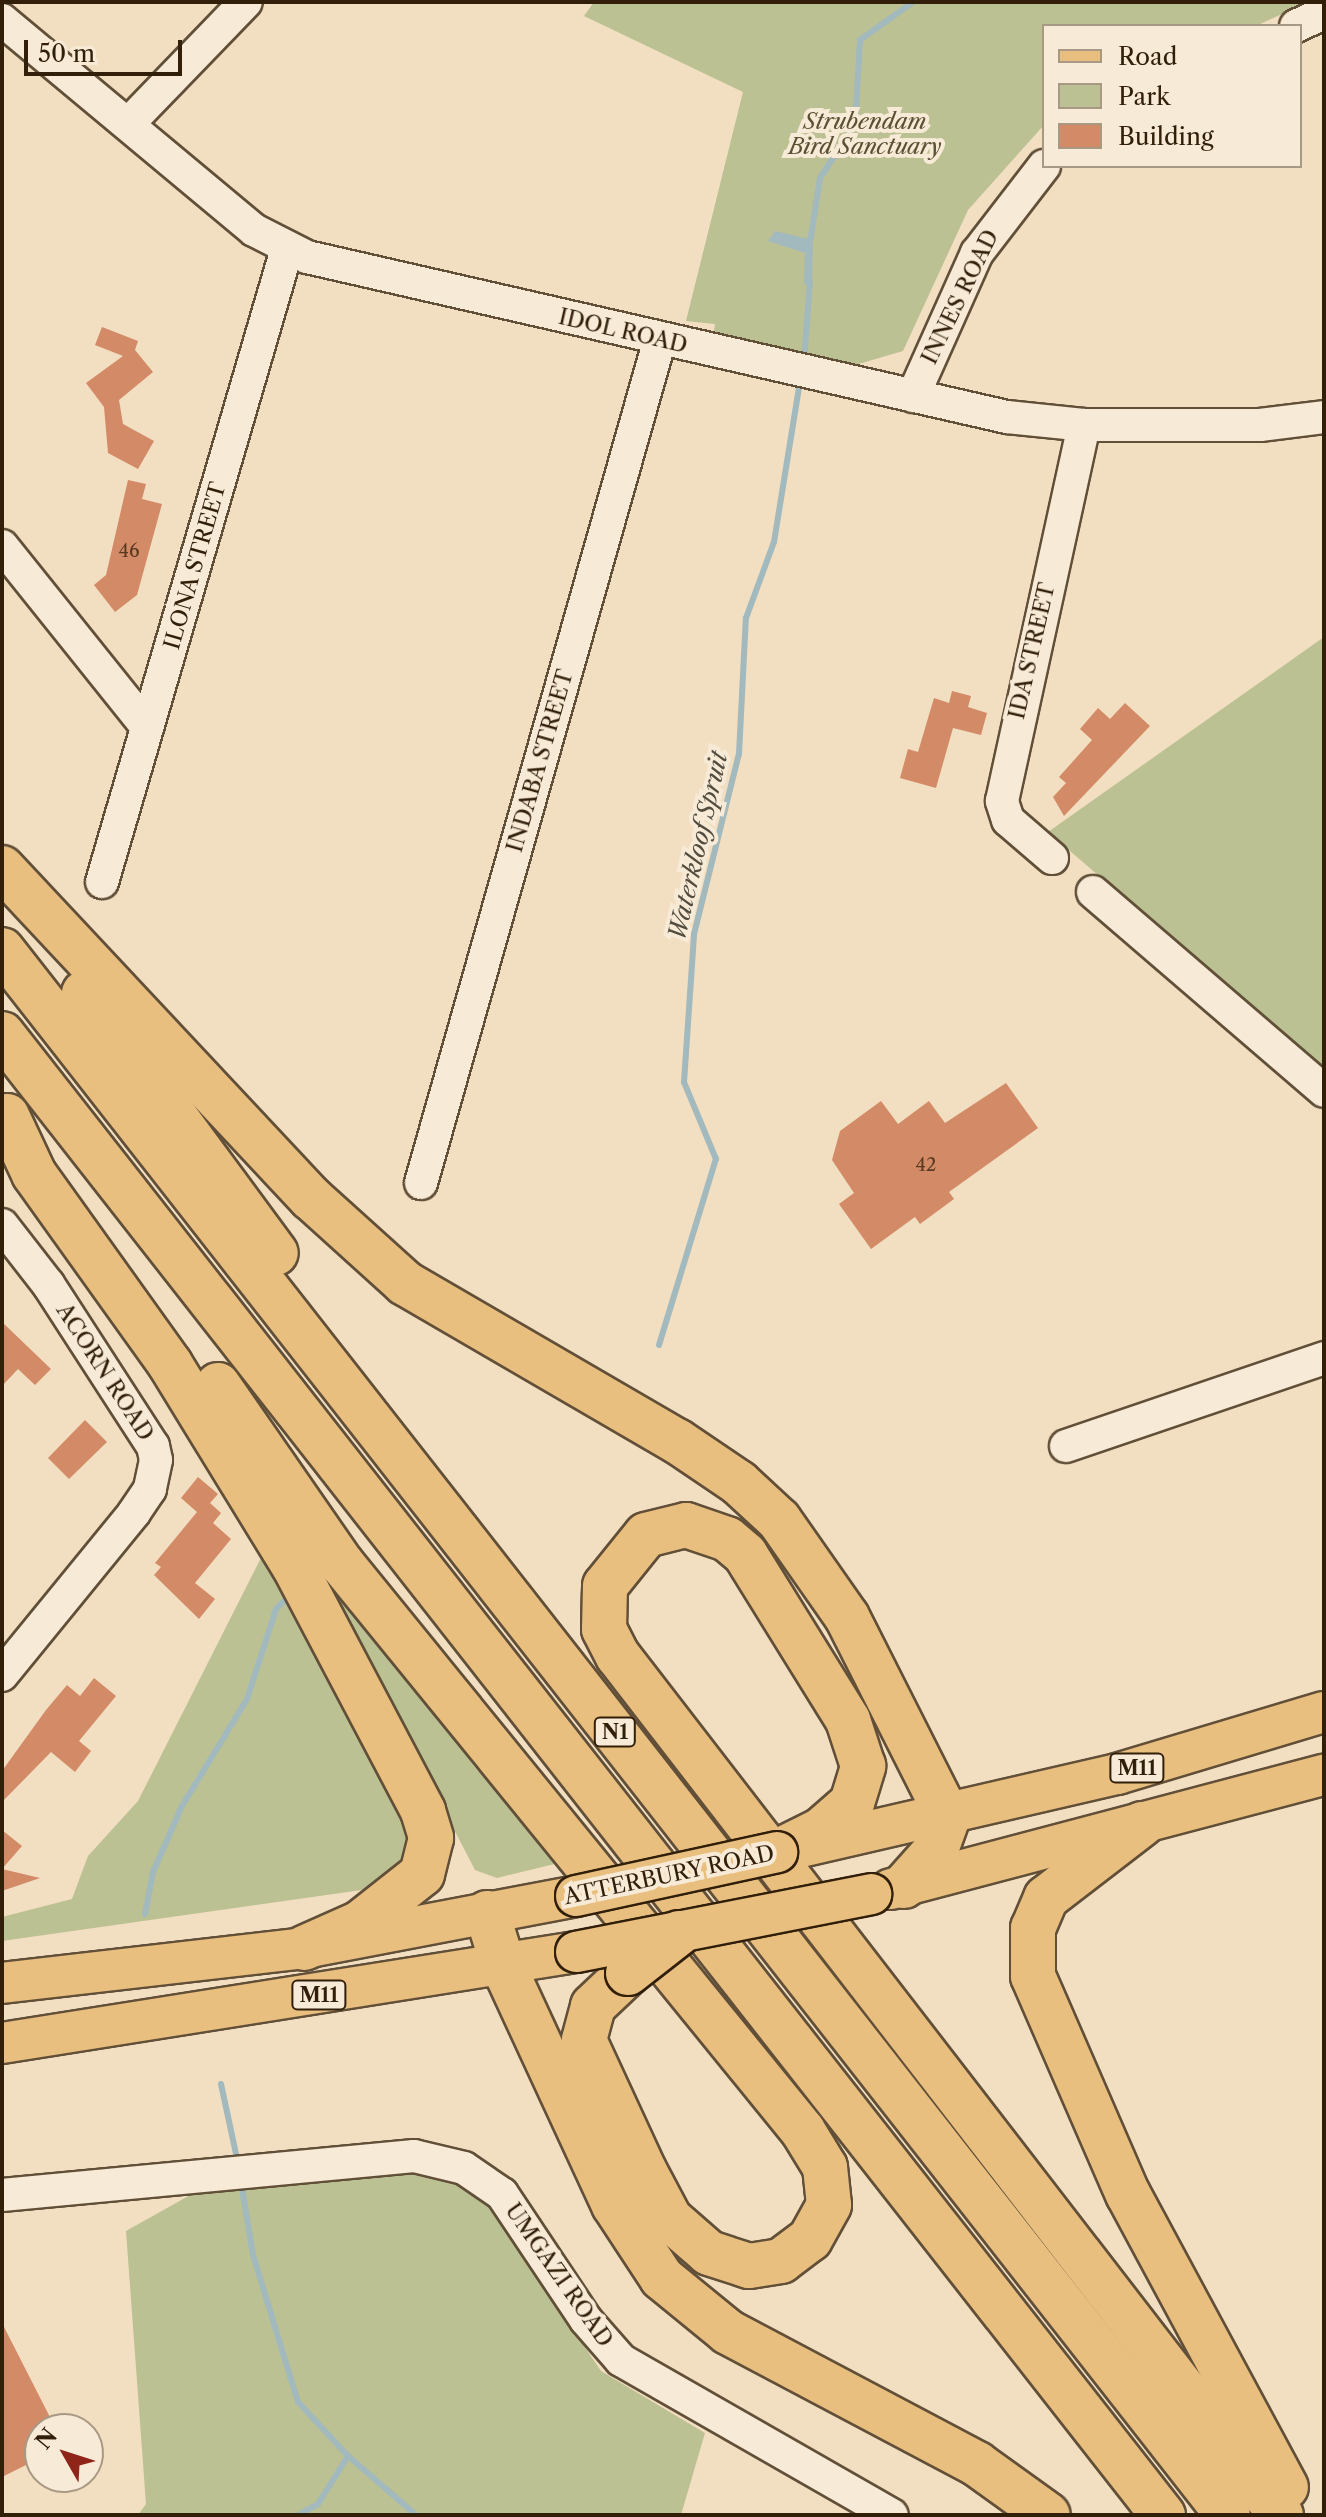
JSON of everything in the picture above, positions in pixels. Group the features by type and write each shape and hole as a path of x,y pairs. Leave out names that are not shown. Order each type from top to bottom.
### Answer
{"highway":[{"path":"2,868 311,1198 405,1283 677,1441 739,1483 779,1520 847,1617 948,1817 931,1857 887,1890"},
{"path":"2,882 316,1307 539,1635"},
{"name":"N1","path":"2,950 1228,2515"},
{"name":"N1","path":"2,1034 624,1832 1163,2515"},
{"path":"4,1113 218,1385 489,1708 624,1832"},
{"path":"4,1113 42,1186 170,1364 294,1566 423,1811 431,1838 422,1874 360,1923 304,1948"},
{"path":"218,1385 342,1564 803,2131 825,2167 829,2205 810,2239 781,2261 749,2266 709,2253 670,2219 584,2040 593,2006 628,1973 679,1933"},
{"path":"777,1852 840,1828 858,1786 861,1751 759,1571 727,1539 710,1532 686,1525 646,1535 605,1586 604,1629 618,1656 1281,2515"},
{"path":"1142,1824 1046,1898 1031,1939 1033,1976 1128,2194 1303,2515"},
{"path":"487,1913 503,1965 614,2205 647,2261 683,2299 728,2332 977,2464 1048,2515"}],"main road":[{"name":"M11","path":"840,1828 948,1817 1324,1712"},
{"name":"M11","path":"2,2043 503,1965 679,1933 887,1890 1324,1775"},
{"name":"ATTERBURY ROAD","path":"2,1983 304,1948 576,1896 777,1852"}],"street":[{"path":"129,123 246,2"},
{"path":"1300,24 1324,13"},
{"name":"IDOL ROAD","path":"2,20 254,230 287,249 732,357 913,396 1084,425 1260,425 1324,417"},
{"name":"INNES ROAD","path":"913,396 977,253 1042,168"},
{"name":"ILONA STREET","path":"102,882 287,249"},
{"name":"INDABA STREET","path":"421,1183 660,339"},
{"name":"IDA STREET","path":"1052,858 1008,820 1002,801 1084,425"},
{"path":"2,546 147,727"},
{"path":"1093,892 1324,1091"},
{"name":"ACORN ROAD","path":"2,1225 64,1309 156,1460 150,1489 134,1513 2,1675"},
{"path":"1066,1446 1324,1358"},
{"name":"UMGAZI ROAD","path":"2,2195 414,2156 464,2168 502,2194 586,2320 621,2360 892,2515"}],"green space":[{"name":"Strubendam Bird Sanctuary","path":"594,2 1308,2 1260,24 1042,24 1042,127 968,210 903,351 855,365 713,338 715,324 686,321 743,92 584,16"},
{"path":"1324,637 1324,1070 1048,832"},
{"path":"264,1552 414,1821 411,1857 369,1889 2,1941 2,1917 72,1899 88,1856 138,1801"},
{"path":"346,1599 563,1862 497,1878 475,1870 338,1605"},
{"path":"407,2170 459,2182 485,2200 601,2371 705,2433 681,2515 138,2515 146,2504 126,2231 201,2189"}],"water":[{"path":"775,231 813,240 812,288 804,284 805,253 768,241"}],"building":[{"path":"102,327 138,341 135,350 153,372 119,400 123,424 154,441 138,469 108,453 104,407 86,383 123,356 95,345"},
{"path":"128,480 146,484 142,499 162,504 137,595 115,612 94,585 106,575"},
{"path":"952,691 971,696 968,707 987,713 981,735 953,728 936,788 900,778 908,749 918,752 934,698 949,703"},
{"path":"1125,703 1150,726 1064,816 1053,797 1066,783 1059,777 1092,740 1080,729 1098,708 1110,719"},
{"path":"1006,1083 1038,1128 949,1192 954,1199 920,1224 915,1217 871,1249 839,1204 854,1193 832,1160 840,1131 881,1101 898,1124 929,1101 945,1123"},
{"path":"2,1322 51,1369 35,1385 18,1369 2,1386"},
{"path":"85,1420 107,1442 69,1479 48,1458"},
{"path":"198,1477 218,1494 210,1503 221,1513 213,1523 231,1539 195,1583 215,1599 199,1619 154,1575 161,1567 155,1563 197,1512 181,1498"},
{"path":"94,1678 116,1696 79,1741 91,1751 75,1772 51,1752 2,1802 2,1771 46,1710 67,1685 80,1696"},
{"path":"2,1830 22,1846 2,1869"},
{"path":"2,1869 40,1878 2,1891"},
{"path":"2,2323 48,2413 24,2413 24,2466 2,2477"}],"waterway":[{"name":"Waterkloof Spruit","path":"810,242 820,178 855,125 860,40 913,2"},
{"name":"Waterkloof Spruit","path":"804,362 810,281"},
{"name":"Waterkloof Spruit","path":"659,1345 716,1159 684,1082 694,934 739,754 746,618 774,542 800,381"},
{"path":"145,1914 153,1872 182,1806 247,1699 276,1609 291,1594"},
{"path":"221,2084 238,2163"},
{"path":"241,2182 253,2255 298,2402 348,2456 318,2504 298,2515"},
{"path":"348,2456 416,2515"}]}
